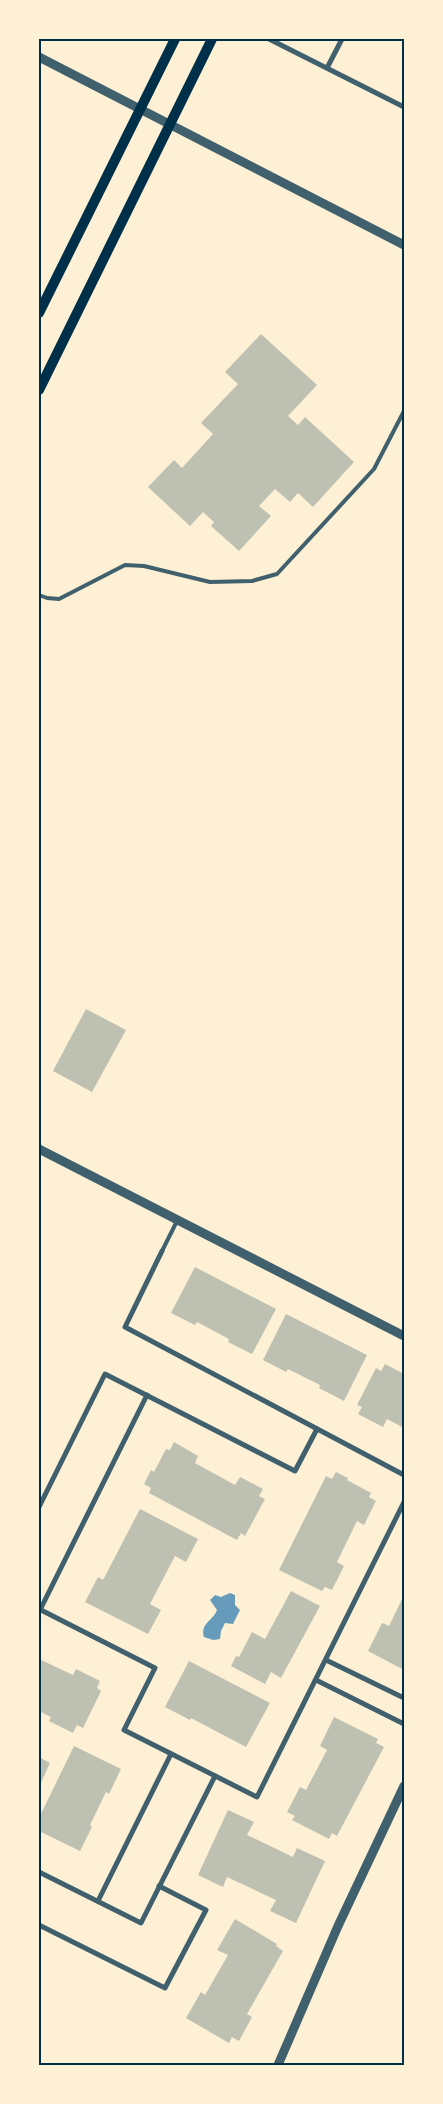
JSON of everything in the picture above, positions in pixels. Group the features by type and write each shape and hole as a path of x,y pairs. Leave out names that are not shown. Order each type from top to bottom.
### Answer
{"main road":[{"path":"39,313 175,39"},
{"path":"39,390 212,39"}],"street":[{"path":"269,39 404,107"},
{"path":"327,68 342,39"},
{"path":"39,57 404,245"},
{"path":"39,1149 404,1336"},
{"path":"162,1251 125,1327 404,1475"},
{"path":"39,1507 105,1374 295,1471 317,1428"},
{"path":"147,1395 40,1610 155,1668 124,1730 257,1797 404,1502"},
{"path":"326,1660 404,1698"},
{"path":"316,1680 404,1724"},
{"path":"98,1901 172,1754"},
{"path":"39,1872 141,1923 215,1776"},
{"path":"278,2065 338,1926 404,1786"},
{"path":"39,1925 165,1988 206,1910 159,1886"}],"lane":[{"path":"39,595 59,599 125,565 144,566 210,582 252,581 277,574 374,469 404,411"},
{"path":"162,1251 177,1221"}],"water":[{"path":"230,1593 235,1595 235,1605 240,1610 233,1624 225,1623 220,1639 213,1640 204,1637 205,1625 217,1610 210,1600 215,1595 221,1597"}],"building":[{"path":"261,334 317,385 288,416 298,425 305,417 354,462 313,507 298,493 290,502 275,489 259,506 271,516 239,551 211,526 214,522 203,512 190,526 148,487 174,460 182,468 213,434 201,423 238,384 225,372"},
{"path":"86,1009 126,1030 92,1092 53,1071"},
{"path":"195,1267 276,1309 252,1354 228,1342 229,1339 197,1322 195,1325 171,1313"},
{"path":"286,1314 367,1355 344,1401 319,1388 320,1385 288,1369 286,1372 263,1360"},
{"path":"385,1364 404,1374 404,1428 387,1419 383,1427 358,1414 362,1407 357,1405 376,1368 381,1371"},
{"path":"174,1442 198,1456 195,1463 235,1485 240,1477 263,1489 259,1496 265,1499 245,1536 241,1533 237,1540 149,1493 151,1488 144,1484 151,1470 154,1472 166,1449 170,1450"},
{"path":"336,1472 371,1493 369,1497 376,1501 364,1525 357,1521 337,1562 344,1566 332,1590 325,1587 322,1591 279,1570 326,1476 332,1479"},
{"path":"140,1509 198,1539 186,1562 175,1556 150,1604 161,1610 148,1634 85,1602 98,1577 103,1580"},
{"path":"291,1591 320,1606 281,1678 271,1672 265,1684 231,1666 236,1656 239,1657 252,1632 265,1639"},
{"path":"404,1595 404,1670 368,1651 382,1623 389,1626"},
{"path":"39,1659 73,1675 76,1669 100,1681 97,1688 101,1691 83,1728 77,1725 73,1733 49,1721 51,1717 39,1711"},
{"path":"189,1661 270,1703 246,1747 191,1718 190,1720 165,1707"},
{"path":"334,1717 378,1739 376,1743 384,1747 337,1836 332,1833 329,1839 292,1820 295,1816 287,1812 300,1787 306,1790 327,1750 320,1746"},
{"path":"74,1746 121,1769 109,1794 106,1792 80,1851 39,1831 39,1818"},
{"path":"39,1757 50,1763 39,1787"},
{"path":"228,1810 254,1822 247,1835 293,1857 297,1848 325,1861 296,1923 270,1911 276,1900 227,1877 223,1887 198,1875"},
{"path":"235,1919 277,1944 276,1946 283,1951 247,2014 252,2017 239,2041 232,2037 229,2043 186,2018 201,1992 205,1995 228,1955 217,1950"}]}
